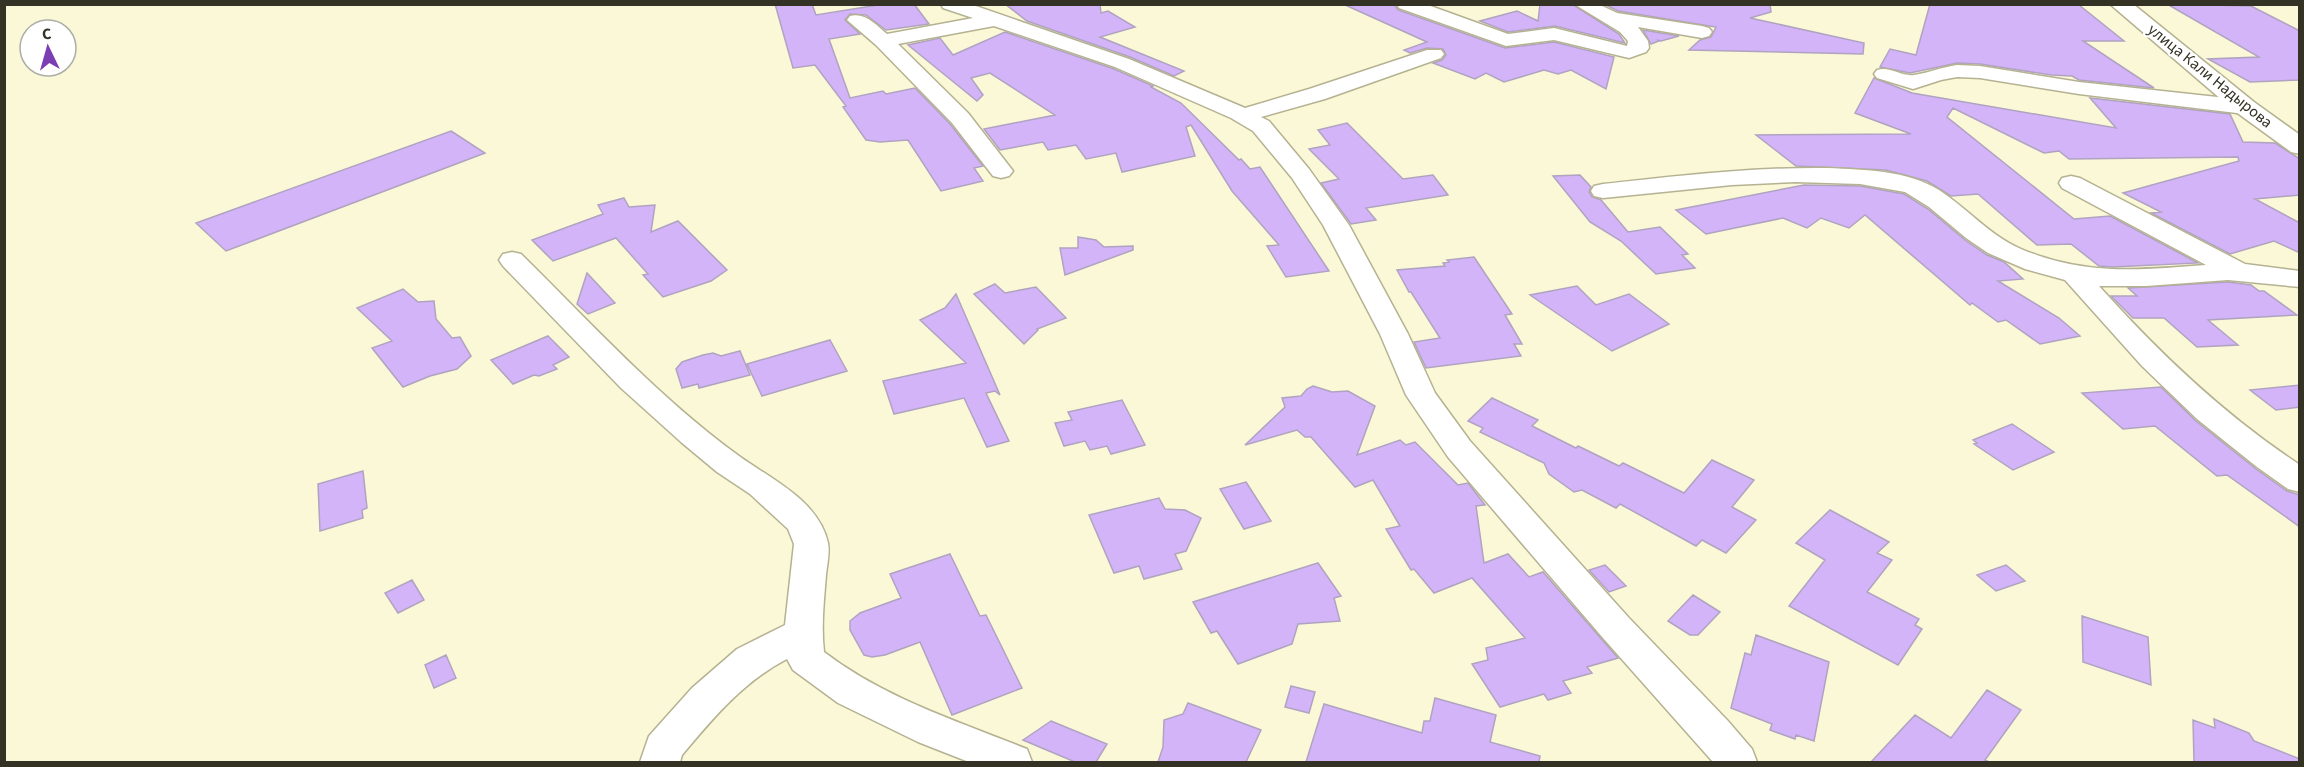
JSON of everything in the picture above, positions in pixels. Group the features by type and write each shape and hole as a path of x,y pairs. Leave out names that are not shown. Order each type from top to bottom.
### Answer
{"street":[{"path":"950,4 1122,63 1243,115 1261,126 1301,174 1336,225 1394,333 1421,395 1459,449 1616,628 1714,733 1737,762"},
{"path":"1406,4 1506,40 1554,34 1629,51 1639,48 1637,38 1614,19 1583,4"},
{"name":"улица Кали Надырова","path":"2120,4 2245,107 2300,147"},
{"path":"1614,19 1702,33"},
{"path":"857,20 883,41 960,118 1001,171"},
{"path":"883,41 994,20"},
{"path":"1243,115 1317,94 1434,54"},
{"path":"1884,74 1913,83 1937,74 1957,71 1980,72 2079,88 2245,107"},
{"path":"1603,191 1761,175 1840,175 1891,181 1911,185 1929,194 2001,251 2075,274 2135,279 2261,273 2300,279"},
{"path":"2071,183 2239,273"},
{"path":"512,260 632,381 707,448 762,486 803,523 811,544 803,633 806,659 825,676 891,711 1012,762"},
{"path":"2075,274 2102,308 2184,391 2214,417 2300,482"},
{"path":"660,762 663,748 706,699 750,660 803,633"}],"building":[{"path":"775,4 812,4 816,15 884,4 914,4 929,24 886,30 866,15 850,14 845,20 860,34 829,39 850,98 883,91 886,94 915,88 950,124 983,166 974,168 983,181 941,191 908,140 880,142 866,140 843,107 846,106 815,65 793,68"},
{"path":"1005,4 1100,4 1101,13 1108,11 1135,27 1100,37 1184,71 1174,76 1130,57 1027,21"},
{"path":"1343,4 1394,4 1398,10 1505,48 1554,42 1614,57 1606,89 1571,70 1558,74 1544,70 1504,82 1486,73 1475,79 1433,63 1442,60 1446,55 1443,49 1427,48 1410,53 1404,50 1427,42"},
{"path":"1540,4 1572,4 1619,34 1625,43 1555,26 1508,32 1480,21 1517,11 1538,21"},
{"path":"1604,4 1770,4 1771,12 1750,18 1864,43 1863,54 1689,50 1700,40 1711,37 1716,27 1618,11"},
{"path":"1930,4 2079,5 2124,41 2083,41 2154,88 2079,80 2072,76 1980,64 1957,63 1910,73 1880,67 1890,49 1916,55"},
{"path":"2167,4 2251,6 2300,31 2300,80 2250,82 2208,59 2259,57"},
{"path":"1643,30 1679,36 1657,40 1659,41 1651,44"},
{"path":"1005,32 1114,69 1153,86 1151,87 1181,103 1250,169 1260,167 1329,271 1286,277 1267,246 1279,245 1232,191 1191,125 1186,127 1195,156 1122,172 1116,153 1086,159 1076,145 1048,150 1043,142 1000,150 984,129 1055,115 990,73 971,78 983,95 977,101 908,45 940,38 953,55"},
{"path":"1874,78 1912,93 2116,128 2090,98 2230,114 2243,142 2275,143 2300,159 2300,195 2255,199 2300,223 2300,253 2274,241 2230,254 2151,213 2161,212 2123,193 2239,161 2238,157 2069,159 2059,151 2044,153 1953,108 1947,117 2074,219 2110,216 2198,263 2112,267 2099,266 2071,244 2037,245 1978,194 1951,196 1927,181 1886,170 1796,166 1756,135 1911,134 1855,113"},
{"path":"1347,123 1403,179 1433,175 1448,195 1366,208 1376,220 1351,224 1321,183 1339,179 1309,149 1330,145 1318,130"},
{"path":"451,131 485,153 226,251 196,223"},
{"path":"1580,175 1591,187 1589,192 1592,197 1601,200 1628,232 1660,227 1688,254 1682,255 1695,268 1656,274 1621,241 1590,222 1553,176"},
{"path":"1804,185 1860,186 1904,194 1928,209 1987,255 2004,262 2023,279 1998,281 2059,318 2080,336 2040,344 2006,320 1998,322 1972,303 1970,305 1865,215 1849,228 1821,218 1807,228 1783,218 1706,234 1676,210"},
{"path":"624,198 629,207 655,205 651,232 678,221 727,270 711,281 663,297 643,275 648,274 616,238 553,261 532,240 603,214 598,205"},
{"path":"1078,237 1096,240 1104,247 1133,246 1133,250 1065,275 1060,248 1078,248"},
{"path":"1474,257 1512,314 1505,315 1522,344 1514,344 1521,356 1426,368 1414,342 1440,338 1397,270 1445,266 1443,263 1449,262 1447,260"},
{"path":"587,273 615,303 588,314 577,304"},
{"path":"2228,282 2251,285 2259,291 2264,291 2297,315 2208,320 2238,345 2197,347 2164,318 2133,318 2111,296 2137,296 2128,288"},
{"path":"995,284 1005,293 1036,287 1066,318 1037,329 1024,344 974,294"},
{"path":"1577,286 1596,305 1629,294 1669,324 1612,351 1530,295"},
{"path":"403,289 418,302 434,301 436,319 452,338 460,337 471,356 457,369 430,376 403,387 372,348 392,341 357,308"},
{"path":"956,294 1000,395 995,391 986,393 1009,441 987,447 964,398 894,414 883,381 966,363 920,320 945,308"},
{"path":"548,336 569,357 553,365 557,369 513,384 491,360"},
{"path":"830,340 847,371 762,396 747,364"},
{"path":"740,351 750,375 699,388 698,384 682,388 676,369 682,362 713,353 721,356"},
{"path":"2300,385 2300,407 2276,410 2250,390"},
{"path":"1313,386 1332,392 1348,391 1375,406 1357,455 1400,440 1406,445 1415,442 1458,485 1468,483 1485,505 1476,506 1484,563 1508,554 1529,577 1543,572 1618,658 1587,667 1592,673 1563,681 1571,693 1548,700 1544,694 1500,707 1472,664 1488,660 1486,648 1525,638 1472,578 1434,593 1414,569 1411,570 1386,529 1400,526 1373,480 1355,487 1311,437 1305,437 1297,430 1245,445 1285,407 1282,398 1301,396"},
{"path":"2161,387 2196,421 2256,469 2287,491 2300,495 2300,527 2227,475 2217,476 2155,426 2123,429 2082,393"},
{"path":"1492,398 1538,420 1532,426 1576,448 1578,446 1619,466 1623,463 1684,493 1712,460 1754,480 1732,507 1756,520 1726,553 1702,540 1696,546 1620,504 1616,508 1582,490 1574,492 1549,474 1544,463 1480,432 1483,428 1468,421"},
{"path":"1122,400 1145,445 1111,454 1107,446 1090,450 1085,441 1064,446 1055,423 1072,420 1068,412"},
{"path":"2012,424 2054,452 2013,470 1974,444 1977,443 1973,440"},
{"path":"363,471 367,508 362,510 363,518 320,531 318,484"},
{"path":"1246,482 1271,521 1244,529 1220,489"},
{"path":"1159,498 1165,509 1185,510 1201,518 1186,551 1175,554 1182,569 1144,579 1139,566 1114,573 1089,515"},
{"path":"1830,510 1889,542 1877,553 1892,560 1867,592 1919,619 1915,625 1922,629 1898,665 1789,606 1825,560 1796,543"},
{"path":"950,554 980,616 986,615 1022,688 952,715 920,642 885,655 872,657 864,655 850,630 850,621 860,613 901,598 890,574"},
{"path":"1318,563 1341,596 1334,598 1340,621 1298,624 1292,644 1238,664 1217,631 1211,633 1193,602"},
{"path":"1605,565 1626,586 1609,592 1589,570"},
{"path":"2006,565 2025,581 1996,591 1977,575"},
{"path":"412,580 424,600 398,613 385,593"},
{"path":"1693,595 1720,612 1698,635 1690,635 1668,621"},
{"path":"2082,616 2148,637 2151,685 2083,662"},
{"path":"1756,635 1829,662 1814,741 1796,735 1795,739 1770,730 1772,724 1731,708 1745,653 1751,655"},
{"path":"446,655 456,678 434,688 425,665"},
{"path":"1291,686 1315,692 1309,713 1285,707"},
{"path":"1987,690 2021,710 1985,760 1989,762 1871,762 1915,715 1951,738"},
{"path":"1435,698 1496,715 1490,742 1540,756 1539,762 1306,762 1324,704 1422,733 1424,721 1430,721"},
{"path":"1188,703 1261,730 1246,762 1158,762 1163,747 1164,720 1183,714"},
{"path":"2214,719 2249,733 2254,741 2300,759 2300,762 2194,762 2193,720 2215,728"},
{"path":"1051,721 1107,744 1096,762 1075,762 1023,740"}]}
